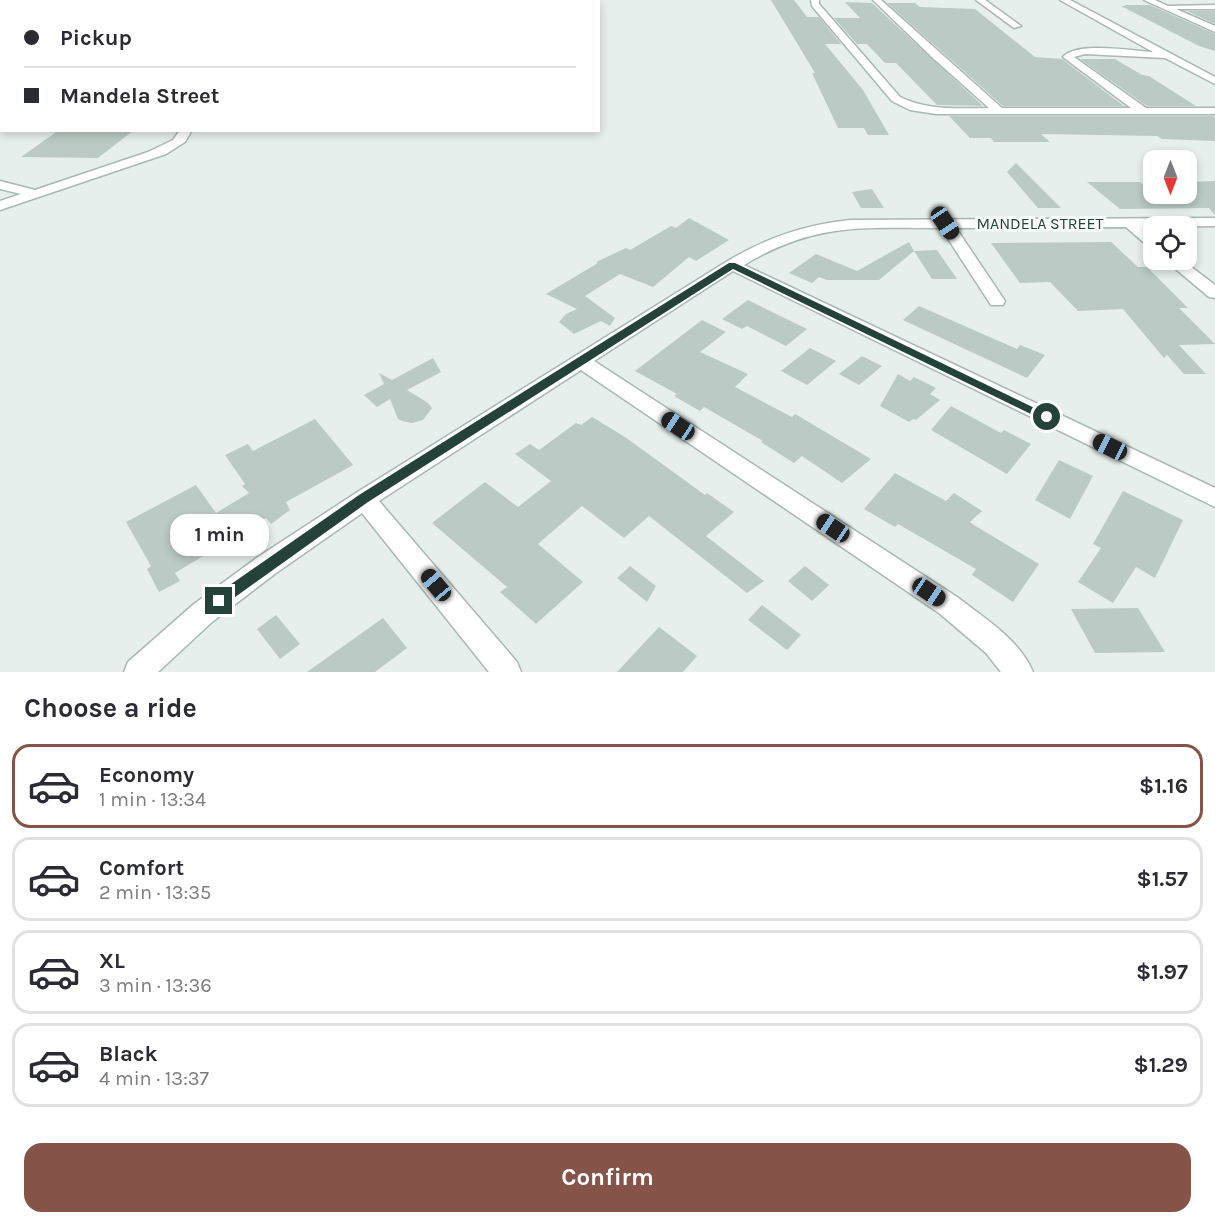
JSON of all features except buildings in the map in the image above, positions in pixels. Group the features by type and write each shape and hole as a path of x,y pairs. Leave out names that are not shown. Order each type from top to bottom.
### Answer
{"street":[{"path":"815,0 815,4 896,99 903,104 929,111 1215,111"},
{"path":"877,0 936,57 999,111"},
{"path":"980,0 1017,26"},
{"path":"1064,0 1215,81"},
{"path":"1148,0 1215,29"},
{"path":"1163,7 1215,7"},
{"path":"1143,111 1068,57 1072,53 1085,51 1167,55"},
{"path":"0,206 152,155 178,141 185,136 186,132"},
{"path":"0,185 35,194"},
{"path":"1129,222 1143,234"},
{"name":"MANDELA STREET","path":"138,672 203,613 267,565 364,499 732,265 768,244 795,232 850,224 1215,222"},
{"path":"945,223 997,301"},
{"path":"732,265 1215,498"},
{"path":"1186,270 1215,293"},
{"path":"582,362 948,605 996,644 1019,672"},
{"path":"364,499 507,672"}],"route":[{"path":"219,601 267,565 364,499 732,265 1047,417"}]}
